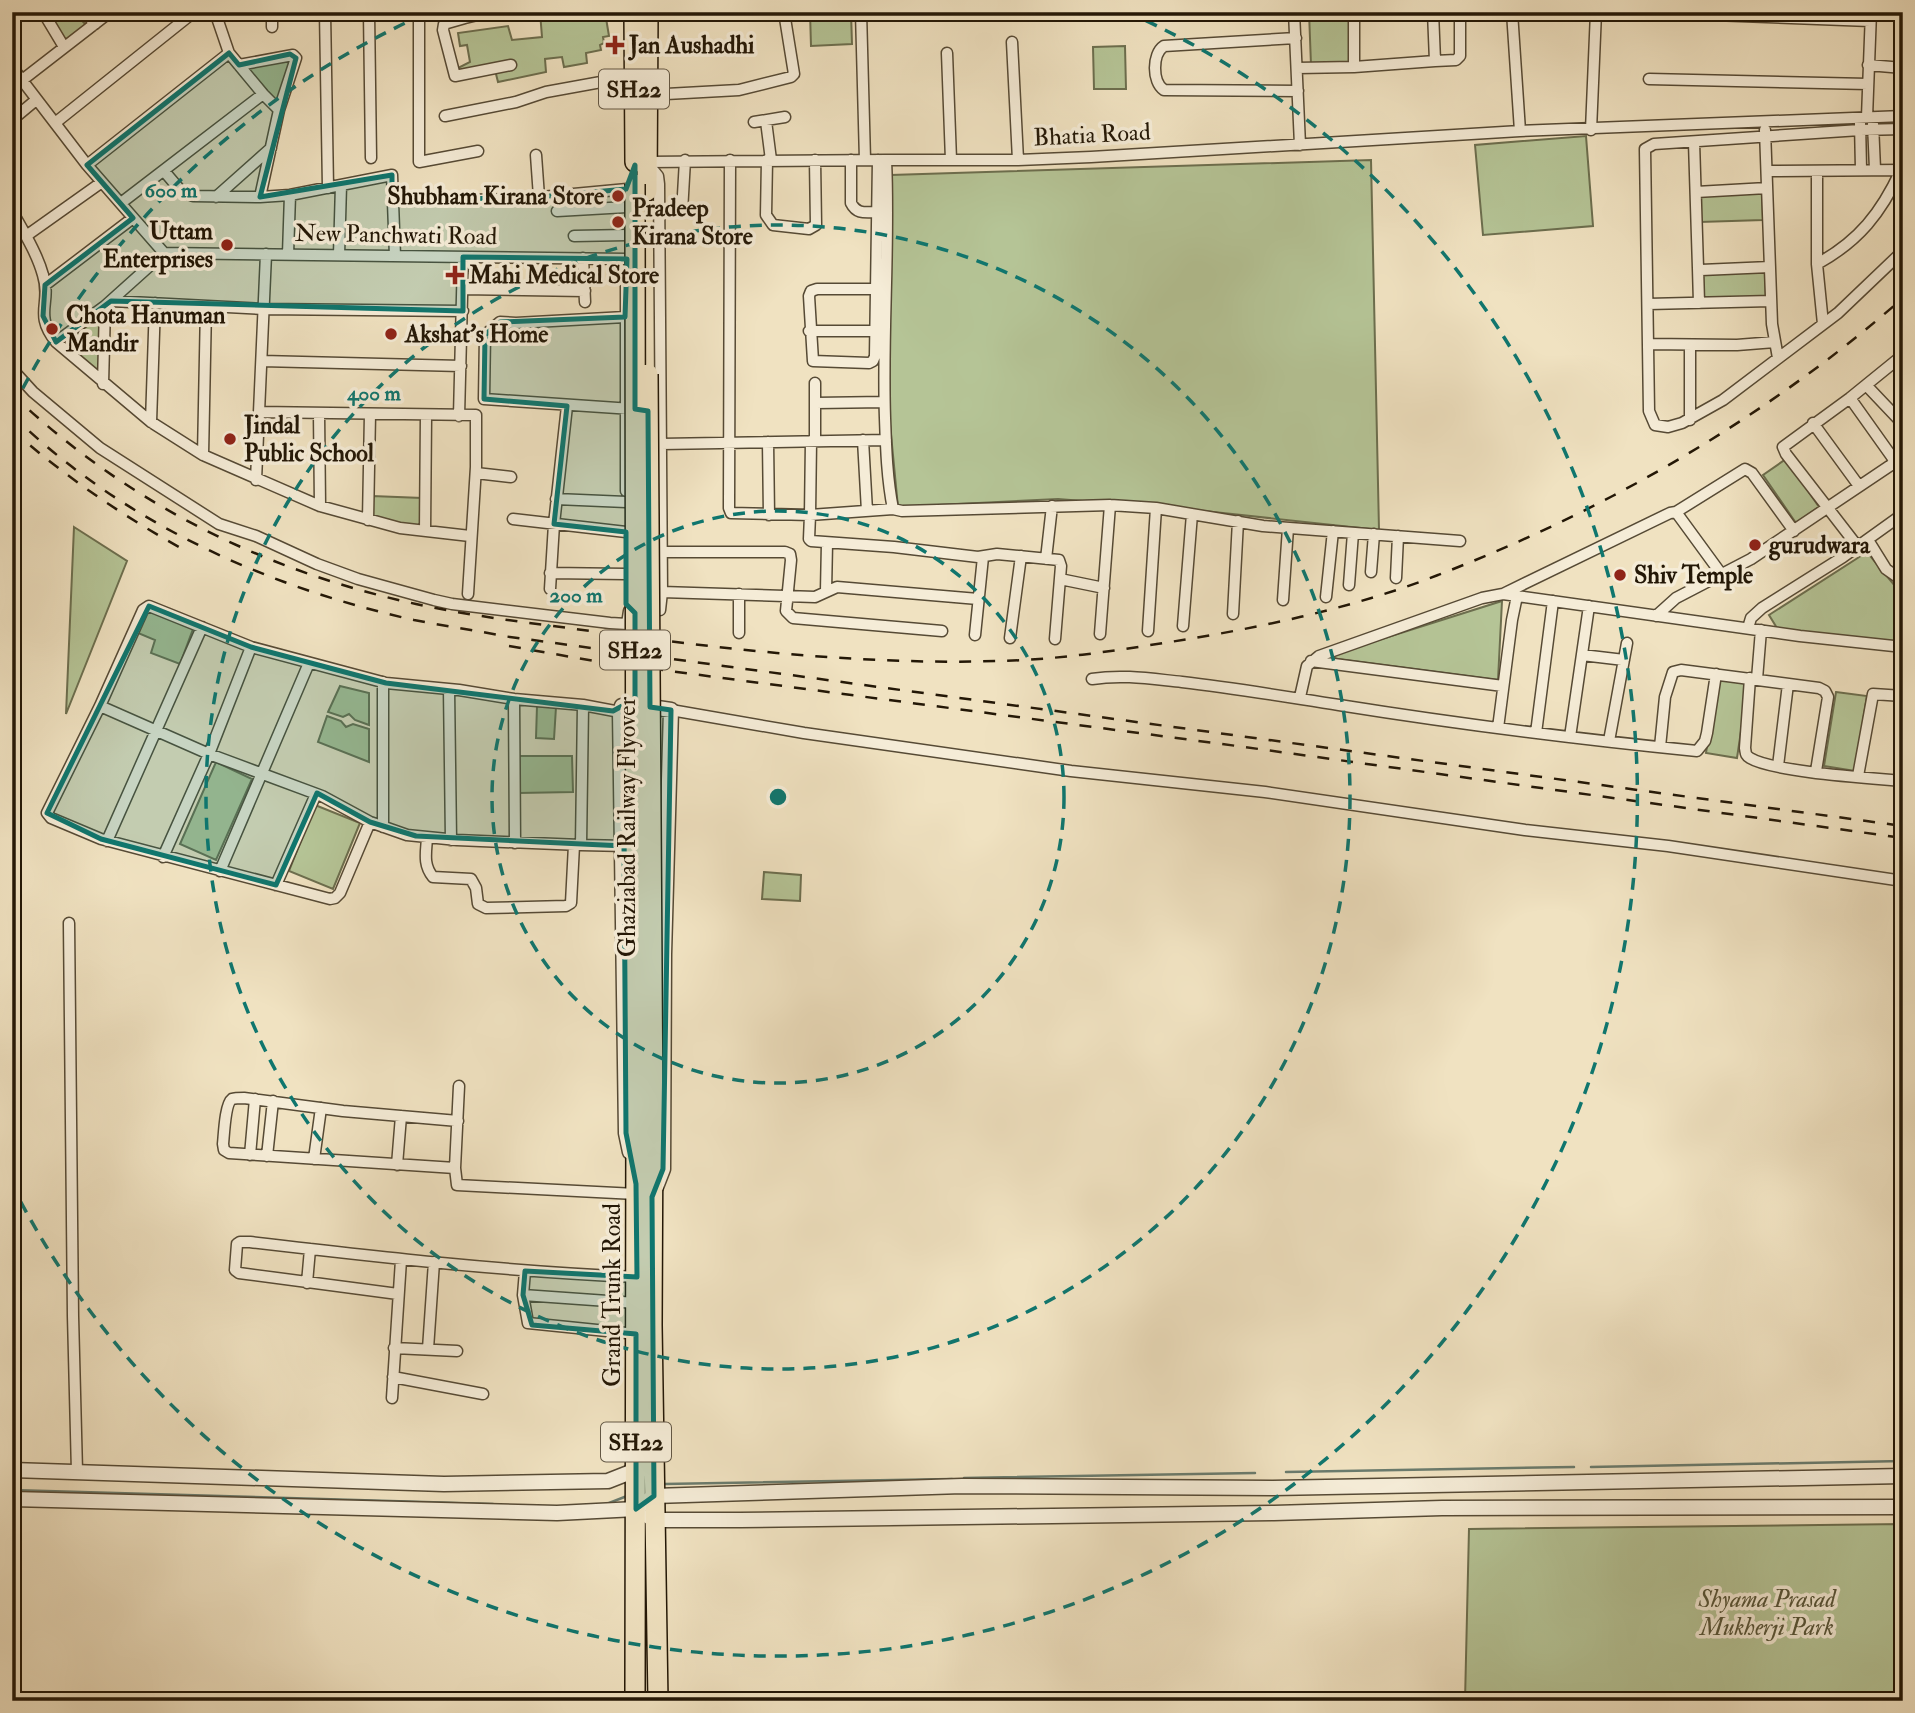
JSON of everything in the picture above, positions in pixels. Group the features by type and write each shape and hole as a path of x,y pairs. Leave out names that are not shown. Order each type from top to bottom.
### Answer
{"highway":[{"name":"SH22","path":"634,12 638,178"},
{"name":"SH22","path":"638,178 648,95 648,12"},
{"name":"Ghaziabad Railway Flyover","path":"638,178 644,1116 642,1191"},
{"name":"Grand Trunk Road","path":"642,1191 655,1520 658,1701"},
{"name":"Grand Trunk Road","path":"635,1701 636,1303 644,1278"}],"street":[{"path":"43,12 64,47"},
{"path":"85,12 95,24"},
{"path":"21,81 110,12"},
{"path":"55,123 194,12"},
{"path":"215,12 229,52 279,110"},
{"path":"272,12 272,27"},
{"path":"325,12 328,188"},
{"path":"369,12 371,158"},
{"path":"419,12 419,162 478,151"},
{"path":"490,12 464,15 444,24 443,30 456,76 511,65"},
{"path":"648,95 739,90 791,77 794,74 784,12"},
{"path":"861,12 865,160"},
{"path":"1294,12 1300,145"},
{"path":"1354,12 1354,67"},
{"path":"1433,12 1435,61"},
{"path":"1297,68 1456,60 1460,56 1460,12"},
{"path":"1511,12 1520,131"},
{"path":"1591,130 1596,12"},
{"path":"1681,12 1870,16 1867,117 1860,130 1861,169"},
{"path":"1296,38 1164,46 1156,56 1157,79 1159,87 1164,90 1297,91"},
{"path":"1012,42 1018,160"},
{"path":"87,165 229,52"},
{"path":"947,53 951,160"},
{"path":"239,65 293,55 296,58 279,110 260,197"},
{"path":"1868,65 1903,68"},
{"path":"12,67 87,165 164,253 108,303 56,342"},
{"path":"445,116 516,102 546,92 634,76"},
{"path":"1649,79 1868,84"},
{"path":"121,203 263,94"},
{"path":"12,120 36,100"},
{"name":"Bhatia Road","path":"392,201 538,197 638,178 685,160 1018,160 1520,131 1903,116"},
{"path":"754,122 785,117"},
{"path":"1867,117 1874,130 1875,169"},
{"path":"766,121 769,160 766,215 773,225 809,229 816,225 815,160"},
{"path":"1765,122 1771,301 1778,358"},
{"path":"1903,129 1766,135 1654,144 1645,149 1650,417 1655,425 1661,427 1690,420 1723,400 1823,324 1903,251"},
{"path":"1694,142 1699,303"},
{"path":"216,197 271,148"},
{"path":"536,156 538,197"},
{"path":"682,212 685,160"},
{"path":"730,160 731,513 810,515 893,509 902,511 1110,505 1156,508 1288,528 1460,541"},
{"path":"851,160 851,203 854,209 860,212 878,212"},
{"path":"876,289 811,291 810,331 813,361 869,363 875,356 878,212 882,160"},
{"path":"882,160 888,211 884,402 893,509"},
{"path":"1767,171 1902,170 1881,208 1858,236 1817,264"},
{"path":"164,171 187,196 216,197 290,195 392,175 395,256"},
{"path":"1817,171 1817,264 1823,324"},
{"path":"12,369 74,429 219,524 256,536 317,564 358,579 452,604 627,624 627,207 638,178 658,176 662,607 658,611 629,608"},
{"path":"26,236 102,182"},
{"path":"339,255 341,185"},
{"path":"1696,192 1768,188"},
{"path":"288,254 290,195"},
{"path":"557,211 627,207"},
{"path":"12,211 43,275 43,316 46,329 56,342 103,384 151,422 204,455 320,506 400,528 470,536"},
{"path":"45,285 133,218"},
{"path":"574,236 627,235"},
{"name":"New Panchwati Road","path":"164,253 627,259"},
{"path":"256,480 266,254"},
{"path":"459,416 463,257"},
{"path":"463,289 585,297 583,258"},
{"path":"1698,268 1770,267"},
{"path":"1648,304 1771,301"},
{"path":"108,303 264,309 463,311"},
{"path":"103,384 108,303"},
{"path":"151,422 155,303"},
{"path":"204,455 206,307"},
{"path":"625,317 516,323 500,321 485,335 484,399 660,412"},
{"path":"810,331 875,331"},
{"path":"1649,344 1775,342"},
{"path":"1690,345 1690,420"},
{"path":"1858,547 1826,509 1783,446 1902,358"},
{"path":"262,361 461,366"},
{"path":"815,383 809,539 827,543 983,557 997,554 1059,560 1055,639"},
{"path":"1866,385 1903,424"},
{"path":"1656,616 1676,598 1722,575 1794,531 1894,461 1850,398"},
{"path":"816,403 884,402"},
{"path":"550,589 556,499 567,406"},
{"path":"259,412 476,415 468,594"},
{"path":"319,413 320,506"},
{"path":"368,520 370,414"},
{"path":"425,531 426,416"},
{"path":"1813,423 1859,486"},
{"path":"661,444 886,439"},
{"path":"863,440 867,511"},
{"path":"768,442 769,515"},
{"path":"1300,697 1307,666 1319,656 1482,598 1503,594 1676,512 1745,468 1752,473 1794,531"},
{"path":"475,473 511,477"},
{"path":"556,499 626,502"},
{"path":"1100,634 1110,505"},
{"path":"1046,559 1052,506"},
{"path":"1148,631 1156,508"},
{"path":"1676,512 1722,575"},
{"path":"1182,626 1192,514"},
{"path":"1748,628 1751,618 1762,608 1858,547 1898,517 1903,530"},
{"path":"513,519 626,531"},
{"path":"1233,614 1238,521"},
{"path":"1283,600 1288,528"},
{"path":"1326,597 1333,531"},
{"path":"1349,585 1353,533"},
{"path":"1371,572 1374,534"},
{"path":"1396,578 1398,536"},
{"path":"1868,540 1886,569 1903,581"},
{"path":"826,591 827,543"},
{"path":"662,552 785,552 790,554 791,559 786,611 788,616 942,631"},
{"path":"1010,638 1021,556"},
{"path":"975,635 983,557"},
{"path":"550,573 626,574"},
{"path":"1060,579 1104,588"},
{"path":"662,592 815,597 837,587 978,599"},
{"path":"738,594 739,632"},
{"path":"1503,594 1903,647"},
{"path":"1498,728 1517,596"},
{"path":"1536,733 1553,601"},
{"path":"370,822 335,898 330,899 107,841 51,818 47,813 100,706 142,611 149,606 251,647 383,682 583,705 620,712"},
{"path":"1570,737 1589,606"},
{"path":"107,841 202,627"},
{"path":"1761,630 1746,754 1779,766 1901,781 1903,756"},
{"path":"1609,741 1627,643"},
{"path":"163,857 209,754 251,647"},
{"path":"1582,655 1624,660"},
{"path":"1311,661 1503,686"},
{"path":"220,870 309,663"},
{"path":"1660,747 1665,697 1673,672 1681,670 1754,678 1825,691 1828,697 1816,771"},
{"path":"1092,679 1124,676 1300,697 1336,705 1536,733 1697,751 1707,733 1716,674"},
{"path":"383,682 383,827"},
{"path":"1779,766 1788,684"},
{"path":"449,689 451,840"},
{"path":"1858,776 1873,694 1903,696"},
{"path":"514,699 515,843"},
{"path":"642,1191 626,1133 620,712 622,706 630,704 804,733 1071,771 1265,792 1525,830 1668,846 1903,881"},
{"path":"427,838 427,870 433,877 471,879 476,888 478,904 486,908 566,906 571,903 577,845 583,705"},
{"path":"100,706 209,754 316,794 370,822 427,838 667,847"},
{"path":"458,1086 455,1168 456,1182 460,1186 642,1191 663,1169 671,710"},
{"path":"276,885 316,794"},
{"path":"69,923 77,1472"},
{"path":"455,1168 229,1153 224,1150 223,1144 229,1102 234,1098 458,1121"},
{"path":"250,1155 255,1099"},
{"path":"267,1156 273,1101"},
{"path":"314,1159 321,1108"},
{"path":"397,1165 401,1116"},
{"path":"398,1294 239,1273 235,1270 237,1244 240,1241 401,1260 644,1278"},
{"path":"307,1283 310,1249"},
{"path":"392,1398 401,1260"},
{"path":"428,1349 434,1262"},
{"path":"525,1271 523,1295 526,1321 532,1325 636,1335"},
{"path":"523,1295 636,1303"},
{"path":"394,1348 457,1351"},
{"path":"393,1377 483,1394"},
{"path":"12,1471 444,1484 608,1481 636,1470"},
{"path":"12,1499 544,1513 636,1509 654,1496 962,1486 1273,1488 1903,1476"},
{"path":"636,1509 655,1520 1442,1508 1903,1507"}],"highlighted area":[{"path":"229,53 239,65 290,54 296,58 260,197 392,175 392,201 539,197 626,189 635,165 635,409 648,411 650,707 671,710 663,1169 652,1197 654,1496 636,1509 636,1334 532,1325 523,1295 525,1271 637,1277 636,1184 626,1133 624,846 416,836 370,822 317,793 276,885 101,839 47,813 149,606 251,647 386,683 613,711 635,699 635,613 626,604 626,532 554,524 567,406 484,399 485,335 500,322 625,317 627,259 463,257 463,311 111,301 56,342 43,316 45,285 133,218 87,165"}],"green space":[{"path":"45,12 74,12 88,27 64,43"},
{"path":"540,12 605,12 609,36 603,37 601,50 586,53 587,63 564,67 562,57 545,59 546,72 498,82 494,66 460,74 458,68 470,62 467,45 460,46 458,33 508,26 512,40 542,37"},
{"path":"810,12 851,12 852,44 811,46"},
{"path":"1309,12 1350,12 1352,64 1311,65"},
{"path":"1125,46 1126,89 1094,89 1093,47"},
{"path":"291,57 279,104 246,67"},
{"path":"1586,136 1593,226 1483,235 1475,145"},
{"path":"1371,160 1379,530 1195,510 1058,499 898,507 890,424 891,175"},
{"path":"1762,193 1763,220 1700,222 1699,195"},
{"path":"1765,272 1766,298 1702,300 1701,274"},
{"path":"101,313 100,375 66,342"},
{"path":"1786,459 1819,507 1796,523 1763,475"},
{"path":"372,496 422,498 421,529 371,517"},
{"path":"74,527 127,561 66,714"},
{"path":"1867,552 1895,586 1903,591 1903,645 1777,628 1769,615"},
{"path":"1502,601 1498,680 1337,659 1331,655"},
{"path":"147,610 193,629 180,664 151,653 155,640 138,633"},
{"path":"1717,679 1748,684 1737,758 1706,753"},
{"path":"340,686 369,693 369,725 355,720 349,714 343,717 328,712"},
{"path":"1836,692 1867,696 1855,771 1824,766"},
{"path":"537,706 556,707 554,739 536,738"},
{"path":"327,716 341,721 346,727 353,724 369,729 369,762 318,742"},
{"path":"519,756 572,756 573,792 519,793"},
{"path":"216,762 252,779 216,860 180,844"},
{"path":"315,805 360,823 333,889 289,871"},
{"path":"764,872 801,875 800,901 762,899"},
{"name":"Shyama Prasad Mukherji Park","path":"1903,1524 1903,1701 1465,1701 1469,1529"}],"waterway":[{"path":"1591,1467 1903,1461"},
{"path":"1286,1472 1574,1467"},
{"path":"964,1478 1255,1473"},
{"path":"664,1484 952,1479"},
{"path":"12,1490 493,1504"},
{"path":"604,1505 627,1496"}],"railway":[{"path":"12,394 101,468 149,499 251,552 360,590 416,604 484,616 748,650 897,661 1040,659 1149,645 1306,616 1406,587 1501,549 1624,490 1741,421 1797,382 1903,298"},
{"path":"12,415 100,488 199,545 304,589 414,620 503,636 1903,826"},
{"path":"12,430 97,496 188,552"},
{"path":"509,646 594,661 1903,838"}],"place":[{"name":"Jan Aushadhi","path":"615,45"},
{"name":"Shubham Kirana Store","path":"618,196"},
{"name":"Pradeep Kirana Store","path":"618,222"},
{"name":"Uttam Enterprises","path":"227,245"},
{"name":"Mahi Medical Store","path":"455,275"},
{"name":"Chota Hanuman Mandir","path":"52,329"},
{"name":"Akshat's Home","path":"391,334"},
{"name":"Jindal Public School","path":"230,439"},
{"name":"gurudwara","path":"1755,545"},
{"name":"Shiv Temple","path":"1620,575"}]}
